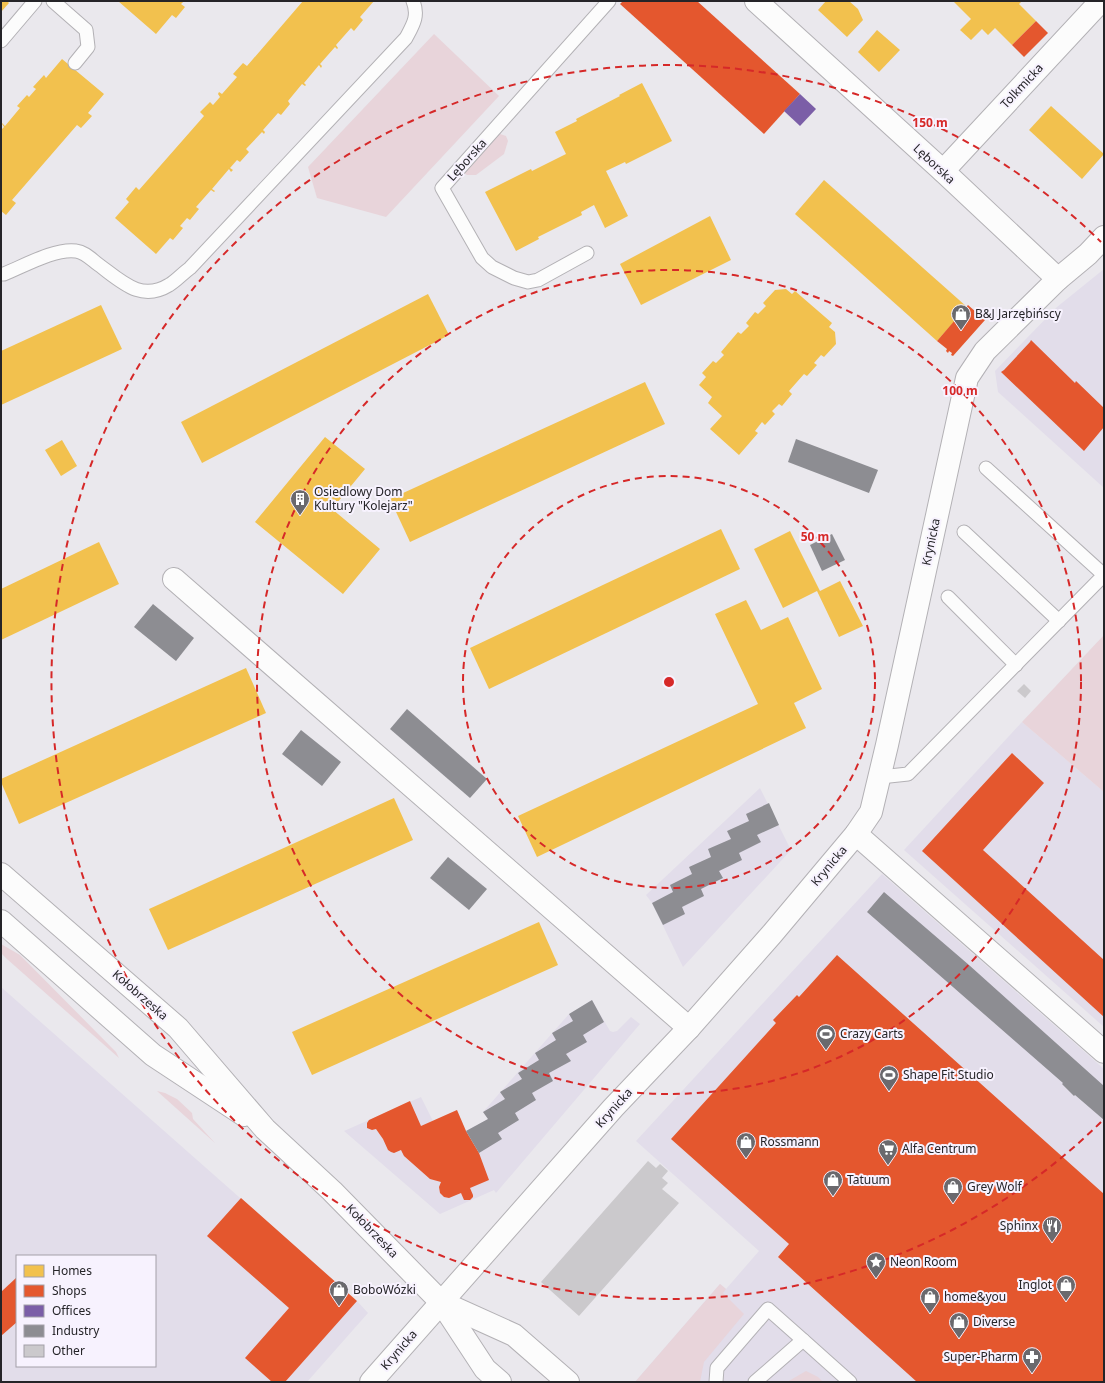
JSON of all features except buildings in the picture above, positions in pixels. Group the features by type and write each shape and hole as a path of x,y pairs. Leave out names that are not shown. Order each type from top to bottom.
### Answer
{"street":[{"name":"Lęborska","path":"756,1 943,171 1058,279"},
{"name":"Tolkmicka","path":"943,171 1091,5"},
{"name":"Krynicka","path":"371,1382 613,1108 689,1028 772,934 856,834 871,812 880,777 967,378 986,351 1058,279 1088,254 1104,237"},
{"path":"174,579 689,1028"},
{"name":"Krynicka","path":"856,834 1104,1052"},
{"name":"Kołobrzeska","path":"1,874 178,1028 265,1129 332,1191 441,1302 485,1369 500,1382"},
{"name":"Kołobrzeska","path":"1,921 152,1055 265,1129"},
{"name":"Kołobrzeska","path":"441,1302 514,1335 568,1382"}],"lane":[{"path":"1,41 35,1"},
{"path":"53,1 86,30 88,47 74,63"},
{"path":"1,274 54,253 76,251 84,253 122,282 138,292 150,293 170,285 190,268 406,38 415,22 415,6 413,1"},
{"name":"Lęborska","path":"587,253 538,280 528,282 514,278 492,267 482,258 442,188 609,1"},
{"path":"880,777 908,774 1104,575 986,468"},
{"path":"964,532 1059,621"},
{"path":"948,597 1016,665"},
{"path":"716,1382 717,1368 768,1309 850,1382"},
{"path":"755,1382 803,1340"}],"shaded area":[{"path":"434,34 499,96 386,217 317,198 308,167"},
{"path":"500,134 506,136 508,141 504,154 476,175 467,175 464,173 497,135"},
{"path":"1104,269 1104,488 998,392 995,371 1057,307"},
{"path":"1104,635 1104,792 1022,722"},
{"path":"1022,722 1104,792 1104,1027 904,850"},
{"path":"760,788 791,850 683,967 652,903 646,895"},
{"name":"Alfa Centrum","path":"882,874 1104,1069 1104,1382 635,1382 720,1284 726,1289 759,1251 636,1141"},
{"path":"1,944 20,955 116,1052 119,1058 7,959 1,953"},
{"path":"1,987 357,1301 368,1313 307,1382 1,1382"},
{"path":"592,1000 610,1031 617,1031 631,1017 640,1024 496,1193 494,1190 440,1214 344,1131 421,1097 433,1121 457,1110 466,1131 488,1119 483,1112 569,1014"},
{"path":"157,1091 177,1099 192,1113 193,1119 215,1143"},
{"path":"720,1284 726,1289 723,1293 744,1314 704,1362 700,1382 635,1382"},
{"path":"806,1371 818,1377 823,1382 787,1382"}],"place":[{"name":"B&J Jarzębińscy","path":"961,331"},
{"name":"Osiedlowy Dom Kultury \"Kolejarz\"","path":"300,516"},
{"name":"Crazy Carts","path":"826,1051"},
{"name":"Shape Fit Studio","path":"889,1092"},
{"name":"Rossmann","path":"746,1159"},
{"name":"Alfa Centrum","path":"888,1166"},
{"name":"Tatuum","path":"833,1197"},
{"name":"Grey Wolf","path":"953,1204"},
{"name":"Sphinx","path":"1052,1243"},
{"name":"Neon Room","path":"876,1279"},
{"name":"Inglot","path":"1066,1302"},
{"name":"BoboWózki","path":"339,1307"},
{"name":"home&you","path":"930,1314"},
{"name":"Diverse","path":"959,1339"},
{"name":"Super-Pharm","path":"1032,1374"}]}
